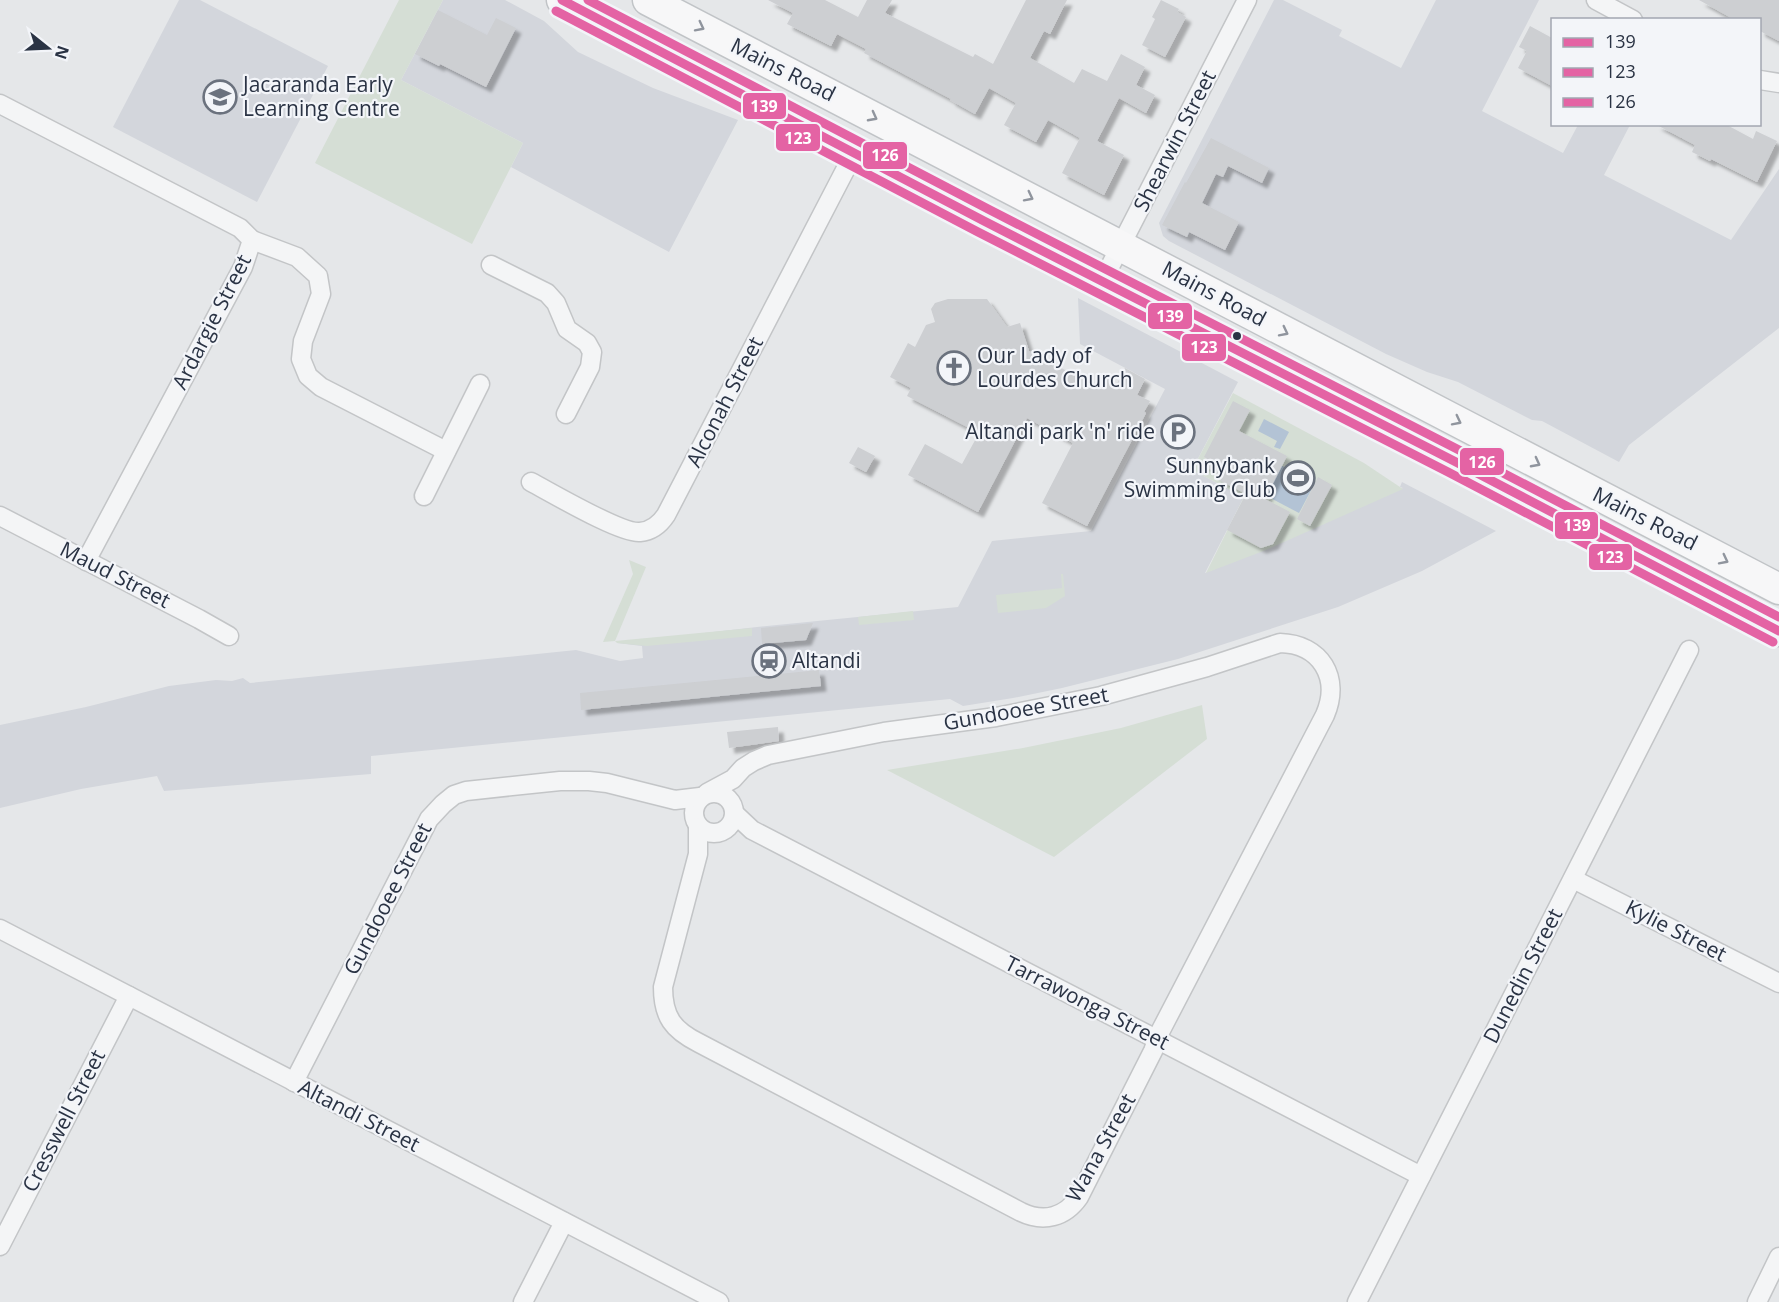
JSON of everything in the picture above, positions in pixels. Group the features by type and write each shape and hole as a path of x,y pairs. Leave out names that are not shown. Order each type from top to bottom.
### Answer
{"main road":[{"name":"Mains Road","path":"562,0 1779,631"},
{"name":"Mains Road","path":"648,0 1779,589"}],"street":[{"name":"Shearwin Street","path":"1102,282 1247,0"},
{"path":"1596,0 1630,18"},
{"path":"1761,80 1779,83"},
{"name":"Ardargie Street","path":"0,104 240,228 252,240 243,267 86,561"},
{"name":"Alconah Street","path":"531,482 623,530 640,532 649,530 662,522 854,153"},
{"path":"252,240 297,257 318,276 321,294 303,341 301,359 308,376 321,387 446,451"},
{"path":"491,265 547,293 556,303 567,329 587,343 591,352 590,367 566,414"},
{"path":"424,496 480,384"},
{"name":"Maud Street","path":"0,516 229,636"},
{"name":"Gundooee Street","path":"294,1082 429,819 442,804 454,795 479,788 575,780 607,783 675,800 704,795 733,779 743,768 768,755 884,732 996,717 1101,696 1197,670 1280,643 1300,646 1319,658"},
{"name":"Dunedin Street","path":"1357,1302 1689,650"},
{"name":"Wana Street","path":"716,820 698,854 663,987 666,1010 676,1028 690,1039 1029,1215 1037,1218 1053,1217 1074,1204 1328,709 1331,692 1330,680 1319,658"},
{"path":"716,820 733,779"},
{"name":"Tarrawonga Street","path":"704,795 715,792 723,794 716,820 752,830 1421,1176"},
{"path":"704,795 695,804 693,812 716,820"},
{"path":"675,800 716,820"},
{"name":"Kylie Street","path":"1573,879 1779,983"},
{"name":"Altandi Street","path":"0,930 719,1302"},
{"name":"Cresswell Street","path":"0,1246 8,1212 129,996"},
{"path":"523,1302 564,1222"},
{"path":"1757,1302 1779,1257"}],"shaded area":[{"name":"Jacaranda Early Learning Centre","path":"179,0 200,0 328,66 257,202 113,127"},
{"path":"399,0 443,0 401,80 523,143 472,244 315,163"},
{"path":"443,0 505,0 544,21 578,52 653,88 738,120 669,252 511,167 523,143 401,80"},
{"path":"1274,0 1283,0 1342,30 1339,36 1401,68 1436,0 1539,0 1482,111 1563,153 1577,126 1629,126 1604,175 1731,240 1779,169 1779,328 1629,445 1619,462 1542,421 1532,420 1458,382 1427,372 1386,354 1169,241 1163,236 1159,223"},
{"path":"1078,298 1238,382 1192,470 1244,497 1205,573 1403,488 1400,487 1402,482 1496,531 1422,571 1338,607 1178,659 1013,698 963,706 950,699 371,756 371,774 164,791 157,776 81,789 0,808 0,725 169,686 216,680 232,681 243,678 250,683 576,650 620,661 643,658 642,646 617,643 958,607 992,541 1091,531 1165,389 1080,344"},
{"name":"Sunnybank Swimming Club","path":"1233,393 1364,463 1403,489 1266,550 1206,573 1244,497 1192,470"},
{"path":"629,560 646,567 615,641 603,642 633,574"},
{"path":"1061,574 1063,574 1065,596 1046,608 998,613 996,595 1062,588"},
{"path":"913,611 914,620 859,625 858,617"},
{"path":"752,628 752,636 647,646 615,641"},
{"path":"1202,705 1207,739 1054,857 887,770 1023,748 1121,728"}],"water":[{"path":"1264,419 1289,432 1280,449 1274,447 1277,441 1258,431"},
{"path":"1248,448 1315,483 1299,513 1232,478"}],"building":[{"path":"768,0 825,0 858,17 867,0 892,0 885,13 973,57 975,54 993,64 1026,0 1067,0 1050,34 1044,31 1030,58 1074,83 1082,69 1107,81 1121,54 1145,67 1136,85 1155,95 1146,113 1119,98 1097,141 1124,155 1104,195 1062,173 1080,138 1048,120 1036,142 1004,125 1016,103 989,88 975,114 864,53 866,49 837,34 831,46 787,24 793,13"},
{"path":"1161,0 1179,9 1177,12 1186,17 1165,57 1142,45 1155,19 1152,17"},
{"path":"1699,0 1779,0 1779,41 1761,32 1761,18 1731,18"},
{"path":"438,10 487,35 496,18 516,28 486,87 415,54"},
{"path":"1530,26 1551,37 1551,85 1518,68 1527,51 1519,47"},
{"path":"1659,126 1729,126 1753,139 1756,131 1777,141 1757,182 1692,152 1695,145"},
{"path":"1211,138 1269,168 1262,183 1228,166 1223,177 1216,174 1202,203 1239,222 1225,250 1189,232 1187,237 1162,225"},
{"path":"948,299 987,299 1007,327 1020,323 1029,351 1101,389 1107,378 1117,384 1125,368 1145,379 1137,395 1150,401 1144,412 1146,413 1087,526 1042,503 1073,443 1027,418 978,512 908,475 925,444 962,464 979,433 907,396 911,388 890,377 908,343 915,347 926,325 935,322 931,309 935,303"},
{"path":"1233,401 1250,410 1239,431 1287,456 1265,499 1290,512 1273,544 1261,548 1227,530 1246,494 1215,478 1217,473 1202,465"},
{"path":"858,447 875,456 866,472 849,463"},
{"path":"1318,477 1332,485 1310,526 1297,519"},
{"path":"813,623 806,640 762,644 761,628"},
{"path":"819,670 821,686 581,710 580,693"},
{"path":"778,727 779,741 729,748 727,732"}],"transit line":[{"name":"139","path":"562,0 984,221 1454,461 1779,631"},
{"name":"126","path":"588,0 1779,617"},
{"name":"123","path":"556,11 978,232 1448,472 1773,642"}],"place":[{"name":"Jacaranda Early Learning Centre","path":"220,97"},
{"name":"Our Lady of Lourdes Church","path":"954,368"},
{"name":"Altandi park 'n' ride","path":"1178,432"},
{"name":"Sunnybank Swimming Club","path":"1298,478"},
{"name":"Altandi","path":"769,661"}]}
